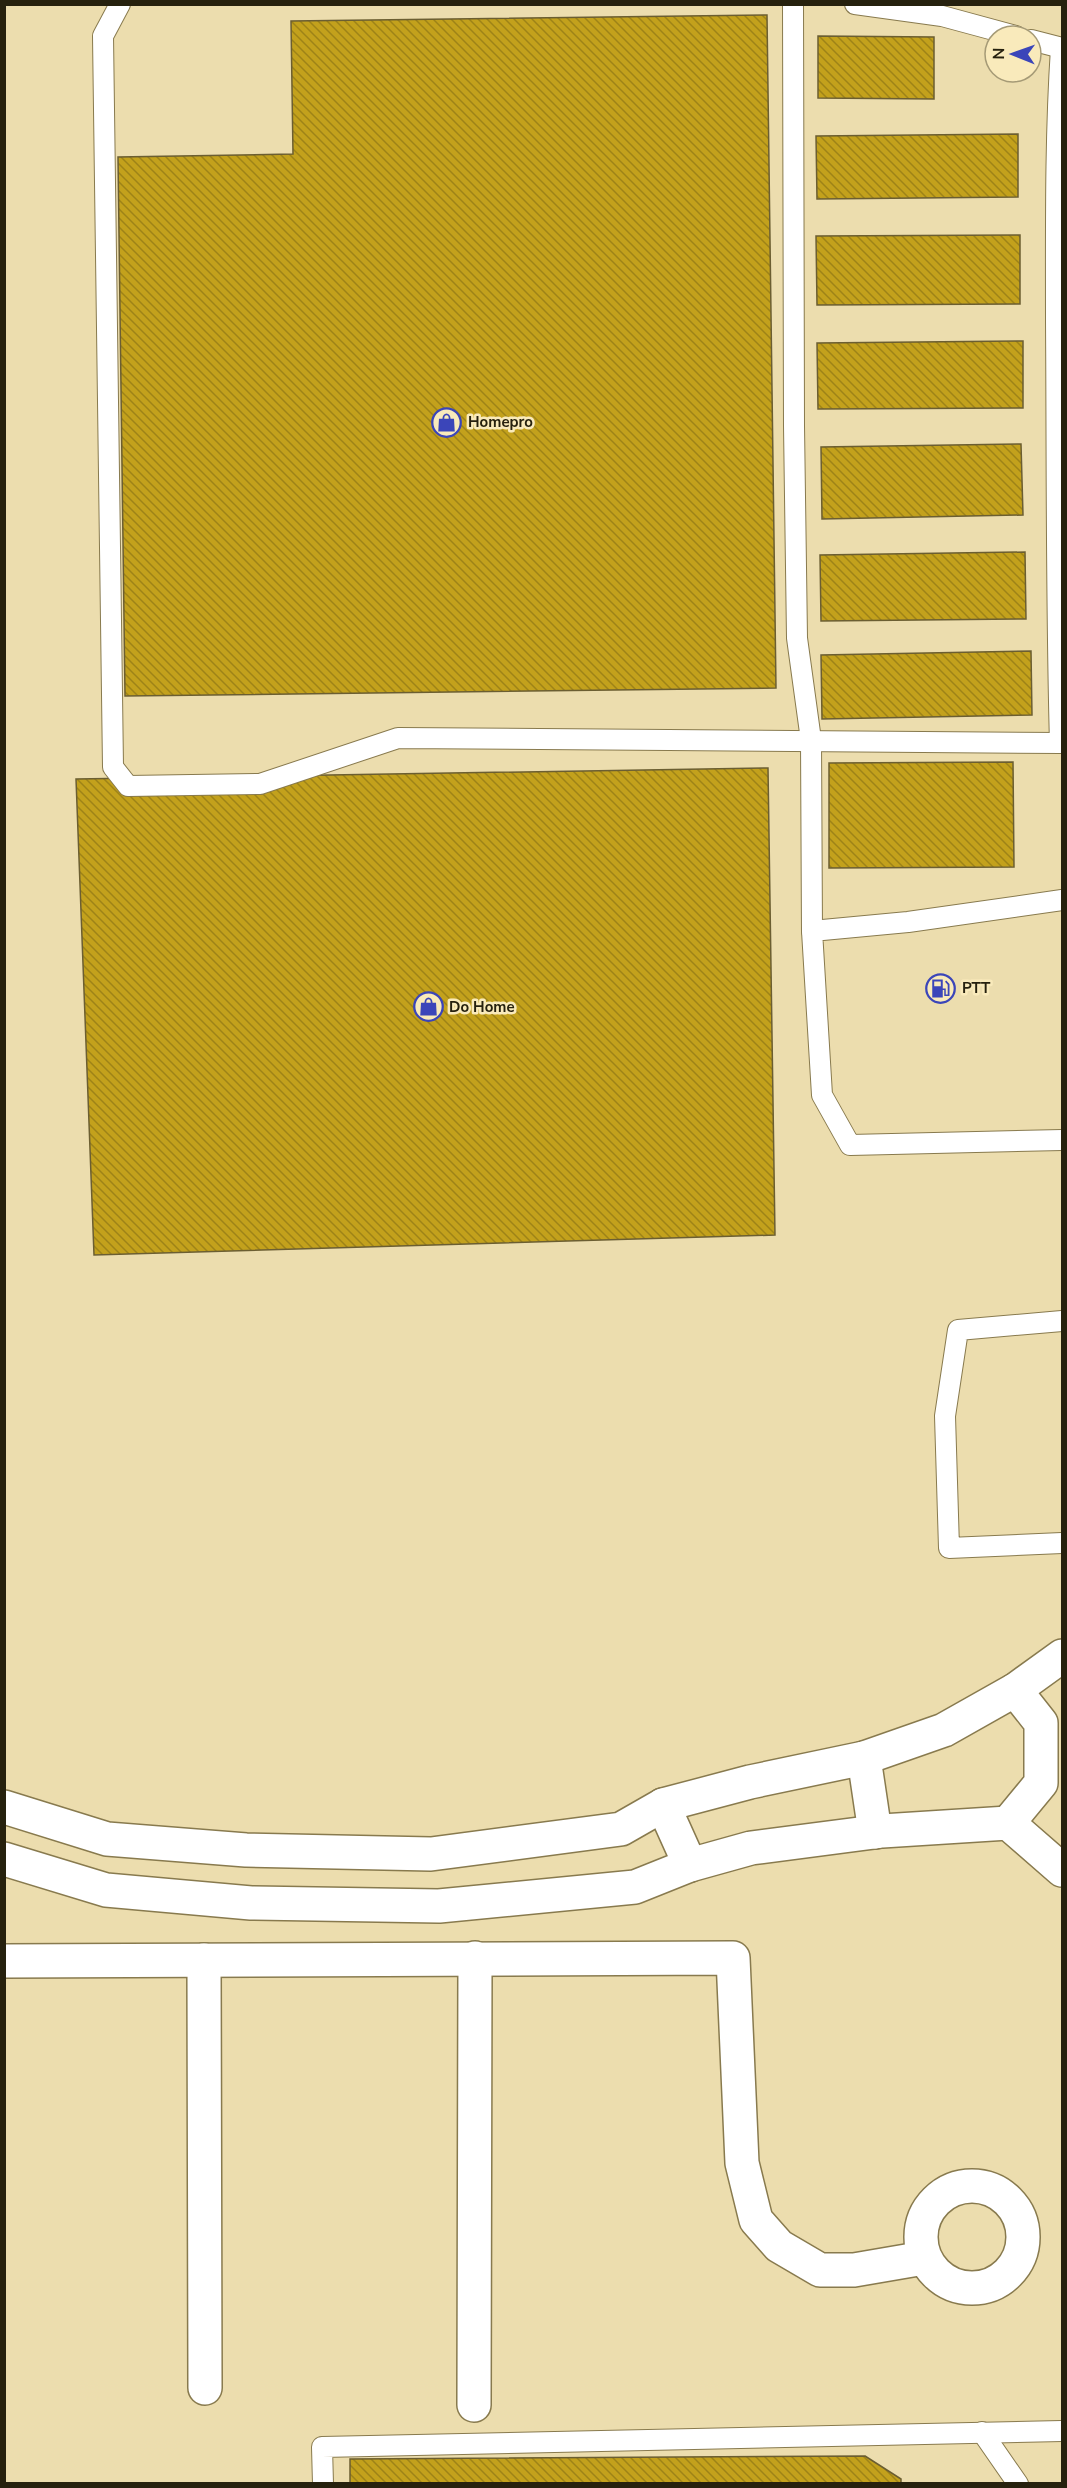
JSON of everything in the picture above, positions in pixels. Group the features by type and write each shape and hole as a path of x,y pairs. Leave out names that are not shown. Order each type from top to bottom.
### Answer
{"street":[{"path":"4,1808 107,1839 246,1850 431,1854 621,1829 663,1805 750,1782 864,1758 944,1730 1016,1690 1062,1656"},
{"path":"1008,1823 1041,1783 1041,1723 1016,1690"},
{"path":"864,1758 875,1832"},
{"path":"663,1805 690,1865"},
{"path":"4,1859 106,1890 251,1903 439,1906 635,1887 690,1865 744,1849 875,1832 1008,1823 1062,1870"},
{"path":"474,2405 475,1958"},
{"path":"4,1961 733,1958 742,2163 756,2220 779,2246 820,2270 854,2270 924,2258"},
{"path":"204,1960 206,2388"}],"lane":[{"path":"120,4 104,36 113,767 128,786 260,784 398,738 1061,743 1056,622 1055,216 1056,117 1062,48 1043,43"},
{"path":"793,4 797,638 811,740 812,931 822,1095 850,1144 1062,1140"},
{"path":"855,4 942,16 983,27"},
{"path":"812,931 908,922 1062,900"},
{"path":"1062,1321 958,1330 945,1416 950,1548 1062,1543"},
{"path":"323,2484 322,2447 1062,2431"},
{"path":"982,2432 1017,2484"}],"building":[{"name":"Homepro","path":"767,15 776,688 125,696 118,157 293,154 291,21"},
{"path":"818,36 934,37 934,99 818,98"},
{"path":"1018,134 1018,197 817,199 816,136"},
{"path":"1020,235 1020,304 817,305 816,236"},
{"path":"1023,341 1023,408 818,409 817,343"},
{"path":"1021,444 1023,515 822,519 821,447"},
{"path":"1025,552 1026,619 821,621 820,555"},
{"path":"1031,651 1032,715 822,719 821,655"},
{"path":"1013,762 1014,867 829,868 829,763"},
{"name":"Do Home","path":"768,768 775,1235 94,1255 76,779"},
{"path":"865,2456 901,2479 901,2484 350,2484 350,2459"}],"place":[{"name":"Homepro","path":"447,422"},
{"name":"PTT","path":"941,988"},
{"name":"Do Home","path":"428,1007"}]}
